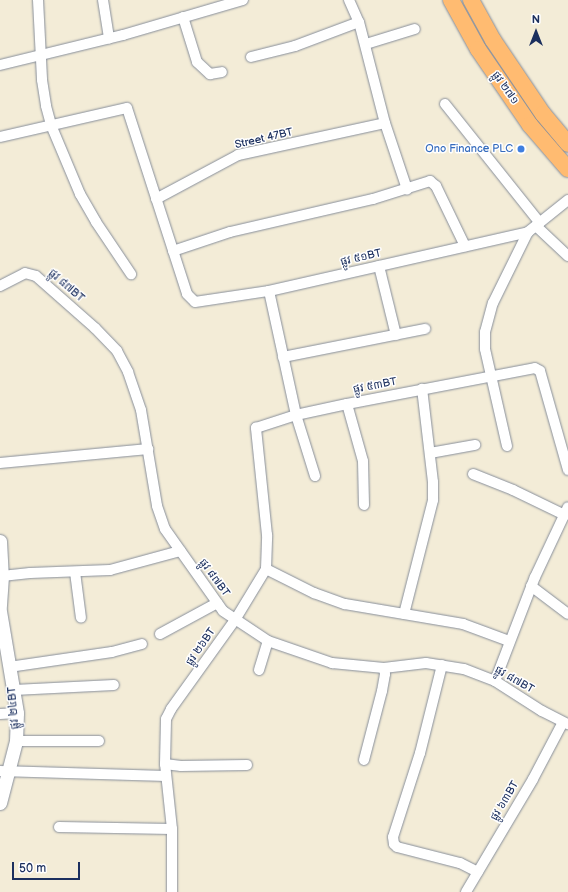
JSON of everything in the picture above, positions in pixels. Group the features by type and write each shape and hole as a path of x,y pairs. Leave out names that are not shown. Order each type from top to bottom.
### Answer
{"main road":[{"name":"ផ្លូវ ២៧១","path":"451,0 478,49 530,125 568,169"},
{"name":"ផ្លូវ ២៧១","path":"471,0 493,40 543,114 568,144"}],"street":[{"path":"38,0 42,80 51,125 80,194 96,222 131,274"},
{"path":"103,0 109,39"},
{"path":"0,65 109,39 243,0"},
{"path":"350,0 360,22 385,123 407,189"},
{"path":"183,17 197,62 210,74 222,72"},
{"path":"251,57 295,46 360,22"},
{"path":"366,44 415,29"},
{"path":"445,104 535,227 568,256"},
{"path":"0,137 127,108 173,250 230,232 374,199 430,181 433,182 465,246"},
{"name":"Street 47BT","path":"156,199 238,155 385,123"},
{"path":"507,446 485,349 485,332 494,303 535,227 568,200"},
{"name":"ផ្លូវ ៥១BT","path":"173,250 188,294 192,300 198,302 269,292 465,246 535,227"},
{"path":"379,266 396,335"},
{"name":"ផ្លូវ ៨៧BT","path":"0,286 25,273 36,276 96,328 117,351 128,372 142,410 157,506 165,529 223,611 268,641 332,663 384,668 426,663 464,669 495,681 542,711 566,723"},
{"path":"269,292 296,415 315,476"},
{"path":"283,357 425,329"},
{"name":"ផ្លូវ ៥៣BT","path":"265,424 296,415 346,404 538,369 568,470"},
{"path":"404,614 433,500 430,453 422,389"},
{"path":"346,404 363,461 364,505"},
{"name":"ផ្លូវ ២៦BT","path":"172,892 172,829 165,764 166,719 171,709 235,620 266,569 267,536 256,428 265,424"},
{"path":"430,453 475,445"},
{"path":"0,463 148,449"},
{"path":"473,474 566,511 531,586 495,681"},
{"path":"0,541 2,576 0,608"},
{"path":"2,576 30,573 110,570 180,551"},
{"path":"266,569 314,594 326,598 346,604 463,624 509,642"},
{"path":"75,572 81,618"},
{"path":"531,586 568,614"},
{"path":"160,634 217,603"},
{"name":"ផ្លូវ ២៤BT","path":"0,611 6,662 14,690 17,714 16,741 4,772 0,803"},
{"path":"259,670 268,641"},
{"path":"6,662 112,652 142,644"},
{"path":"442,665 420,753 393,837 394,844 397,847 460,863 478,872"},
{"path":"364,760 382,691 385,674 384,668"},
{"path":"14,690 114,685"},
{"path":"0,714 17,714"},
{"name":"ផ្លូវ ៦៣BT","path":"466,892 566,723"},
{"path":"16,741 99,741"},
{"path":"165,764 181,766 247,765"},
{"path":"4,772 166,776"},
{"path":"59,827 172,829"}],"place":[{"name":"Ono Finance PLC","path":"521,149"}]}
